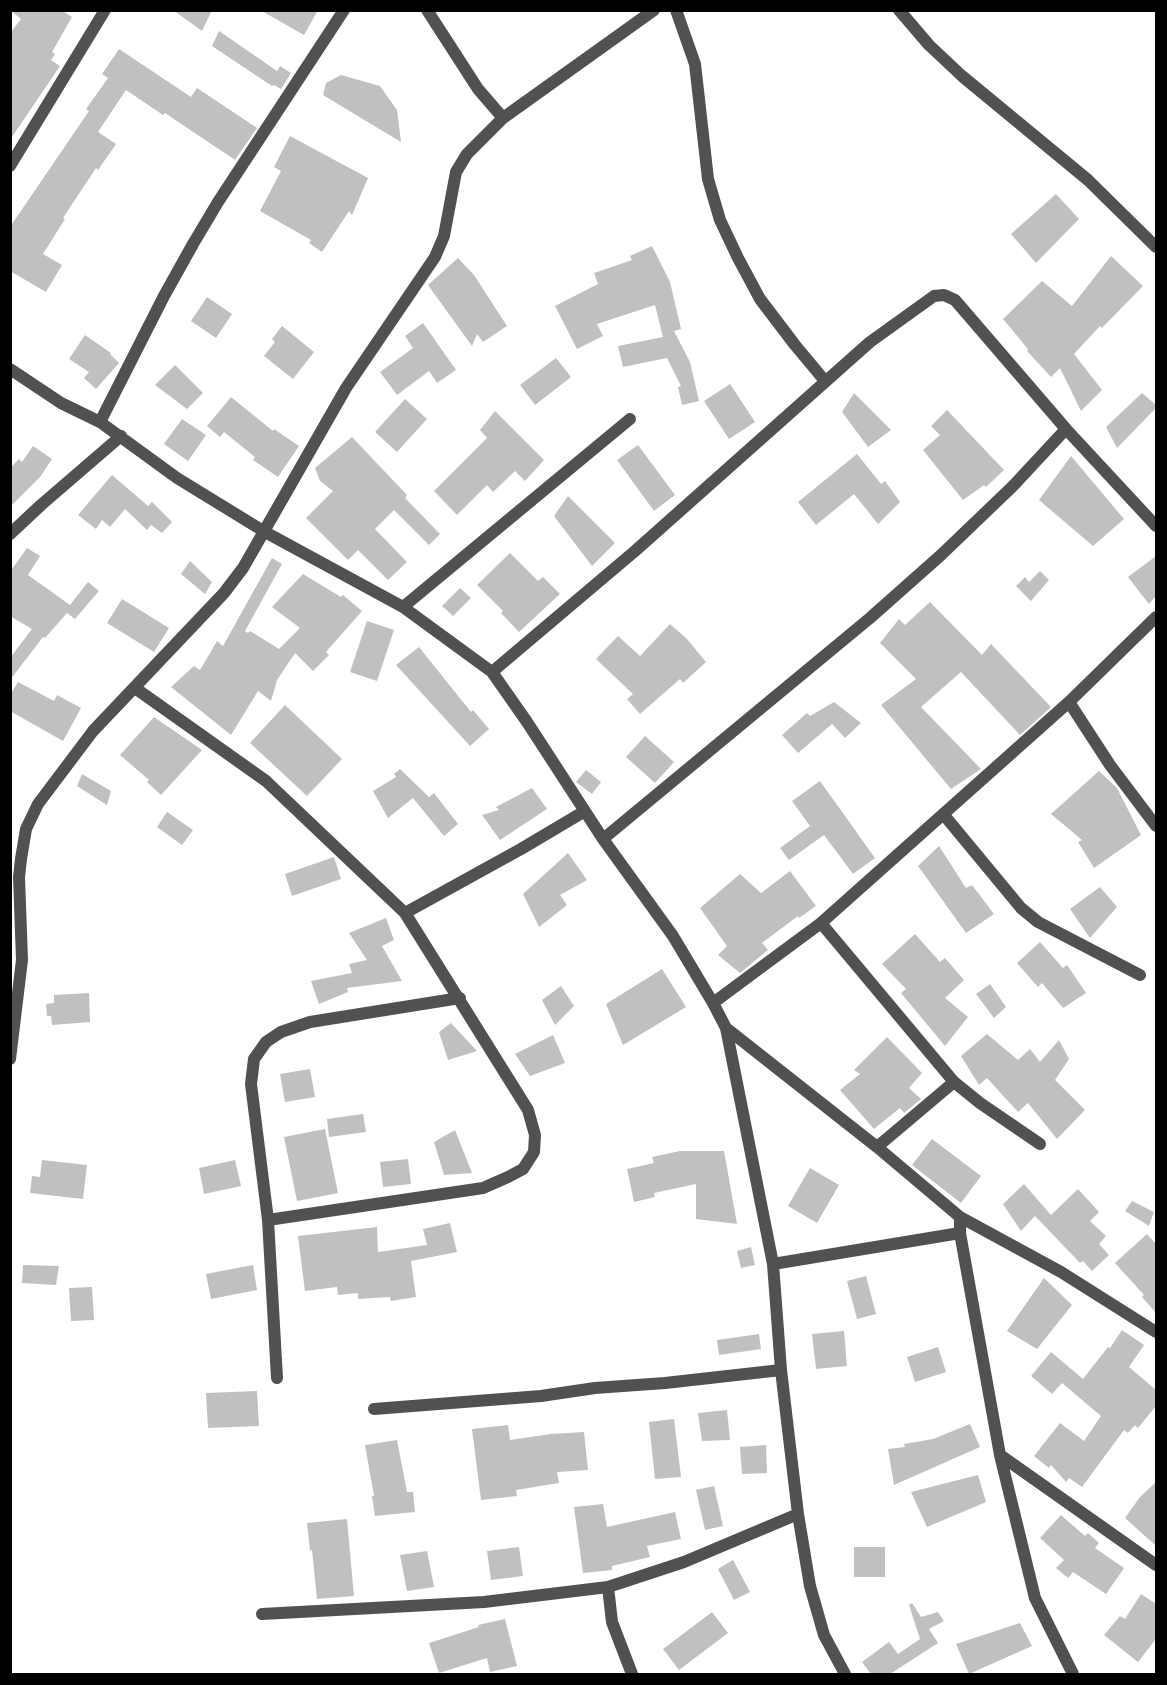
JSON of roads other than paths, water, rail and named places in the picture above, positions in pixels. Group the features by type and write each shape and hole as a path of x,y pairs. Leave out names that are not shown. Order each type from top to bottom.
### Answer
{"street":[{"path":"10,166 105,10"},
{"path":"100,422 193,244 344,10"},
{"path":"427,10 478,89 503,118"},
{"path":"10,1059 22,960 15,877 26,829 38,804 93,731 224,593 243,568 346,388 435,257 444,236 456,172 467,154 503,118 654,10"},
{"path":"676,10 695,64 708,179 720,220 760,299 825,381"},
{"path":"899,10 929,45 962,76 1088,180 1156,247"},
{"path":"492,672 635,551 870,342 934,296 944,295 955,300 1066,429 1156,526"},
{"path":"10,369 62,403 122,436 177,478 266,531 403,607 492,672 603,839 674,936 726,1029 773,1264 781,1370 798,1514 810,1586 824,1635 845,1674"},
{"path":"403,607 630,419"},
{"path":"603,839 879,610 941,555 1066,429"},
{"path":"10,534 122,436"},
{"path":"713,1003 821,923 1069,702 1156,617"},
{"path":"135,688 266,781 405,914 460,998 528,1110 535,1135 534,1152 523,1169 483,1188 268,1220"},
{"path":"1069,702 1110,765 1156,826"},
{"path":"405,914 512,855 585,811"},
{"path":"944,815 1021,908 1038,922 1140,975"},
{"path":"821,923 954,1082 980,1103 1040,1144"},
{"path":"277,1378 268,1220 251,1084 254,1059 266,1042 281,1032 310,1022 460,998"},
{"path":"726,1029 877,1147 960,1217 1061,1272 1156,1332"},
{"path":"877,1147 954,1082"},
{"path":"960,1217 960,1233 1000,1455 1035,1598 1073,1674"},
{"path":"773,1264 960,1233"},
{"path":"374,1409 541,1396 595,1388 781,1370"},
{"path":"1000,1455 1156,1566"},
{"path":"262,1614 484,1602 608,1587 684,1562 798,1514"},
{"path":"608,1587 612,1622 632,1674"}]}
